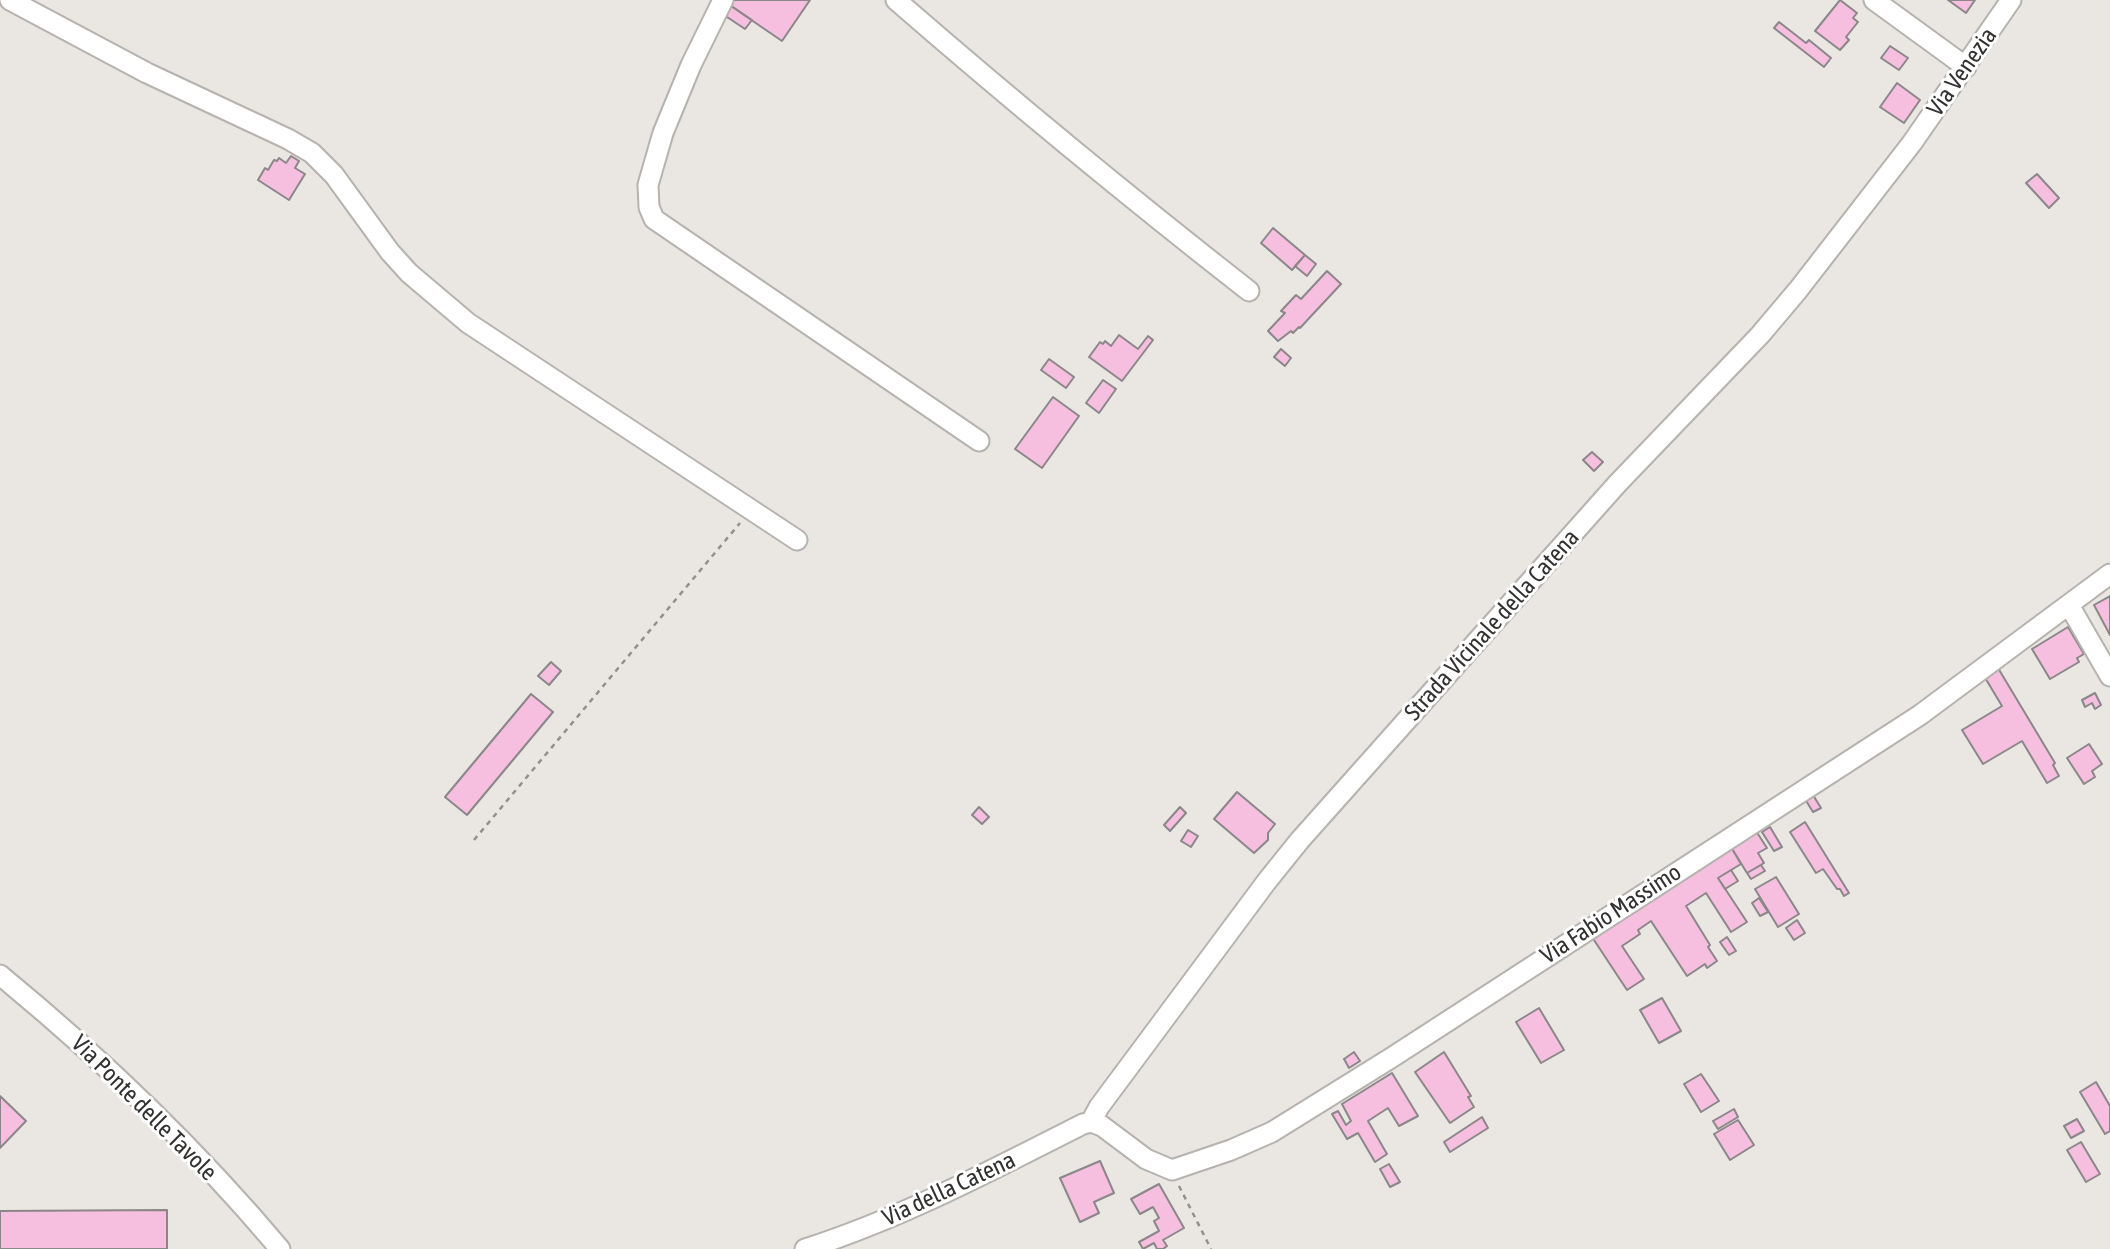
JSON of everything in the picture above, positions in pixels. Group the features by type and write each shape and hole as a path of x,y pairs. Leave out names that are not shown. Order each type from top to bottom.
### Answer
{"street":[{"path":"10,0 147,73 288,139 312,153 334,174 390,252 409,273 468,323 797,540"},
{"path":"723,0 691,65 663,133 648,185 649,207 654,219 979,442"},
{"path":"896,0 1100,172 1249,291"},
{"path":"1874,0 1966,67"},
{"name":"Via Venezia","path":"1912,143 2011,0"},
{"name":"Strada Vicinale della Catena","path":"1091,1122 1099,1107 1300,840 1618,483 1760,335 1912,143"},
{"name":"Via Fabio Massimo","path":"1171,1170 1231,1150 1272,1132 1391,1058 1920,715 2110,574"},
{"path":"2069,605 2110,676"},
{"name":"Via Ponte delle Tavole","path":"0,975 60,1025 170,1128 280,1249"},
{"path":"1091,1122 1102,1126 1146,1159 1171,1170"},
{"name":"Via della Catena","path":"805,1249 852,1234 899,1214 1091,1122"}],"path":[{"path":"474,841 752,510"},
{"path":"1171,1170 1211,1249"}],"building":[{"path":"810,0 782,41 725,2"},
{"path":"1840,0 1857,13 1853,18 1858,22 1846,37 1849,40 1840,50 1815,31"},
{"path":"1948,0 1975,0 1966,13"},
{"path":"730,5 752,20 745,29 724,15"},
{"path":"1779,22 1806,43 1809,40 1831,58 1824,67 1774,28"},
{"path":"1890,46 1908,58 1899,70 1881,58"},
{"path":"1897,83 1920,100 1904,123 1880,107"},
{"path":"291,156 299,161 295,168 305,174 289,200 258,180 274,160 279,158 286,163"},
{"path":"2037,174 2059,198 2049,208 2026,183"},
{"path":"1273,228 1305,255 1292,270 1261,243"},
{"path":"1305,255 1316,264 1307,276 1295,266"},
{"path":"1327,271 1341,284 1300,328 1278,341 1268,331 1285,313 1281,311 1296,295 1301,299"},
{"path":"1119,335 1138,349 1148,336 1153,340 1122,381 1089,357 1100,342 1103,344 1105,341 1111,346"},
{"path":"1281,349 1291,358 1285,366 1274,357"},
{"path":"1049,359 1074,377 1066,388 1041,370"},
{"path":"1103,380 1116,389 1099,413 1086,403"},
{"path":"1053,397 1079,416 1042,468 1015,449"},
{"path":"1592,452 1603,462 1594,471 1583,460"},
{"path":"2110,596 2110,635 2094,605"},
{"path":"2068,627 2084,654 2077,658 2079,662 2050,679 2032,649"},
{"path":"551,662 561,671 549,685 538,676"},
{"path":"1998,668 2055,763 2053,765 2059,776 2047,783 2022,741 1983,764 1962,730 2002,706 1984,676"},
{"path":"2095,693 2101,705 2095,709 2092,703 2085,707 2082,700"},
{"path":"531,694 553,712 467,815 445,797"},
{"path":"2089,744 2102,764 2092,771 2095,777 2084,784 2067,758"},
{"path":"1237,792 1275,824 1268,833 1268,840 1254,853 1214,819"},
{"path":"1813,795 1821,808 1813,812 1805,799"},
{"path":"979,807 989,817 982,824 972,815"},
{"path":"1180,807 1186,813 1170,831 1164,825"},
{"path":"1805,822 1849,893 1844,896 1823,869 1816,873 1790,832"},
{"path":"1770,827 1782,847 1774,851 1762,832"},
{"path":"1188,830 1198,836 1191,847 1181,841"},
{"path":"1756,831 1767,848 1758,853 1764,863 1747,873 1731,847"},
{"path":"1731,847 1741,864 1718,878 1747,922 1731,932 1706,893 1686,906 1717,961 1707,968 1705,964 1687,976 1651,921 1638,930 1640,934 1622,946 1644,979 1627,990 1592,937"},
{"path":"1761,865 1765,871 1751,879 1747,873"},
{"path":"1731,870 1738,881 1725,889 1718,878"},
{"path":"1776,877 1799,914 1778,927 1755,889"},
{"path":"1759,898 1768,912 1760,916 1752,903"},
{"path":"1797,920 1805,933 1794,940 1786,928"},
{"path":"1727,937 1736,951 1729,955 1720,942"},
{"path":"1662,998 1681,1031 1659,1043 1640,1010"},
{"path":"1539,1008 1564,1050 1541,1063 1516,1022"},
{"path":"1354,1052 1360,1061 1349,1068 1344,1059"},
{"path":"1444,1052 1471,1096 1468,1097 1474,1107 1450,1123 1415,1072"},
{"path":"1392,1073 1418,1116 1399,1126 1388,1108 1368,1121 1387,1154 1375,1162 1358,1133 1347,1139 1332,1114 1338,1111 1346,1125 1351,1121 1342,1104"},
{"path":"1701,1074 1719,1101 1701,1112 1684,1084"},
{"path":"2096,1082 2110,1106 2110,1131 2105,1134 2080,1092"},
{"path":"0,1096 26,1121 0,1148"},
{"path":"1734,1109 1738,1117 1718,1129 1713,1121"},
{"path":"1482,1117 1488,1128 1450,1152 1444,1142"},
{"path":"2077,1119 2084,1131 2071,1138 2064,1126"},
{"path":"1738,1120 1754,1145 1730,1160 1714,1134"},
{"path":"2081,1142 2100,1174 2086,1182 2067,1150"},
{"path":"1100,1161 1114,1193 1094,1202 1099,1213 1080,1222 1060,1178"},
{"path":"1389,1164 1400,1182 1390,1187 1380,1169"},
{"path":"1159,1184 1184,1228 1163,1240 1167,1246 1163,1249 1157,1249 1154,1243 1143,1249 1139,1242 1159,1231 1154,1221 1159,1218 1153,1207 1140,1214 1131,1199"},
{"path":"167,1210 167,1249 0,1249 0,1211"}]}
